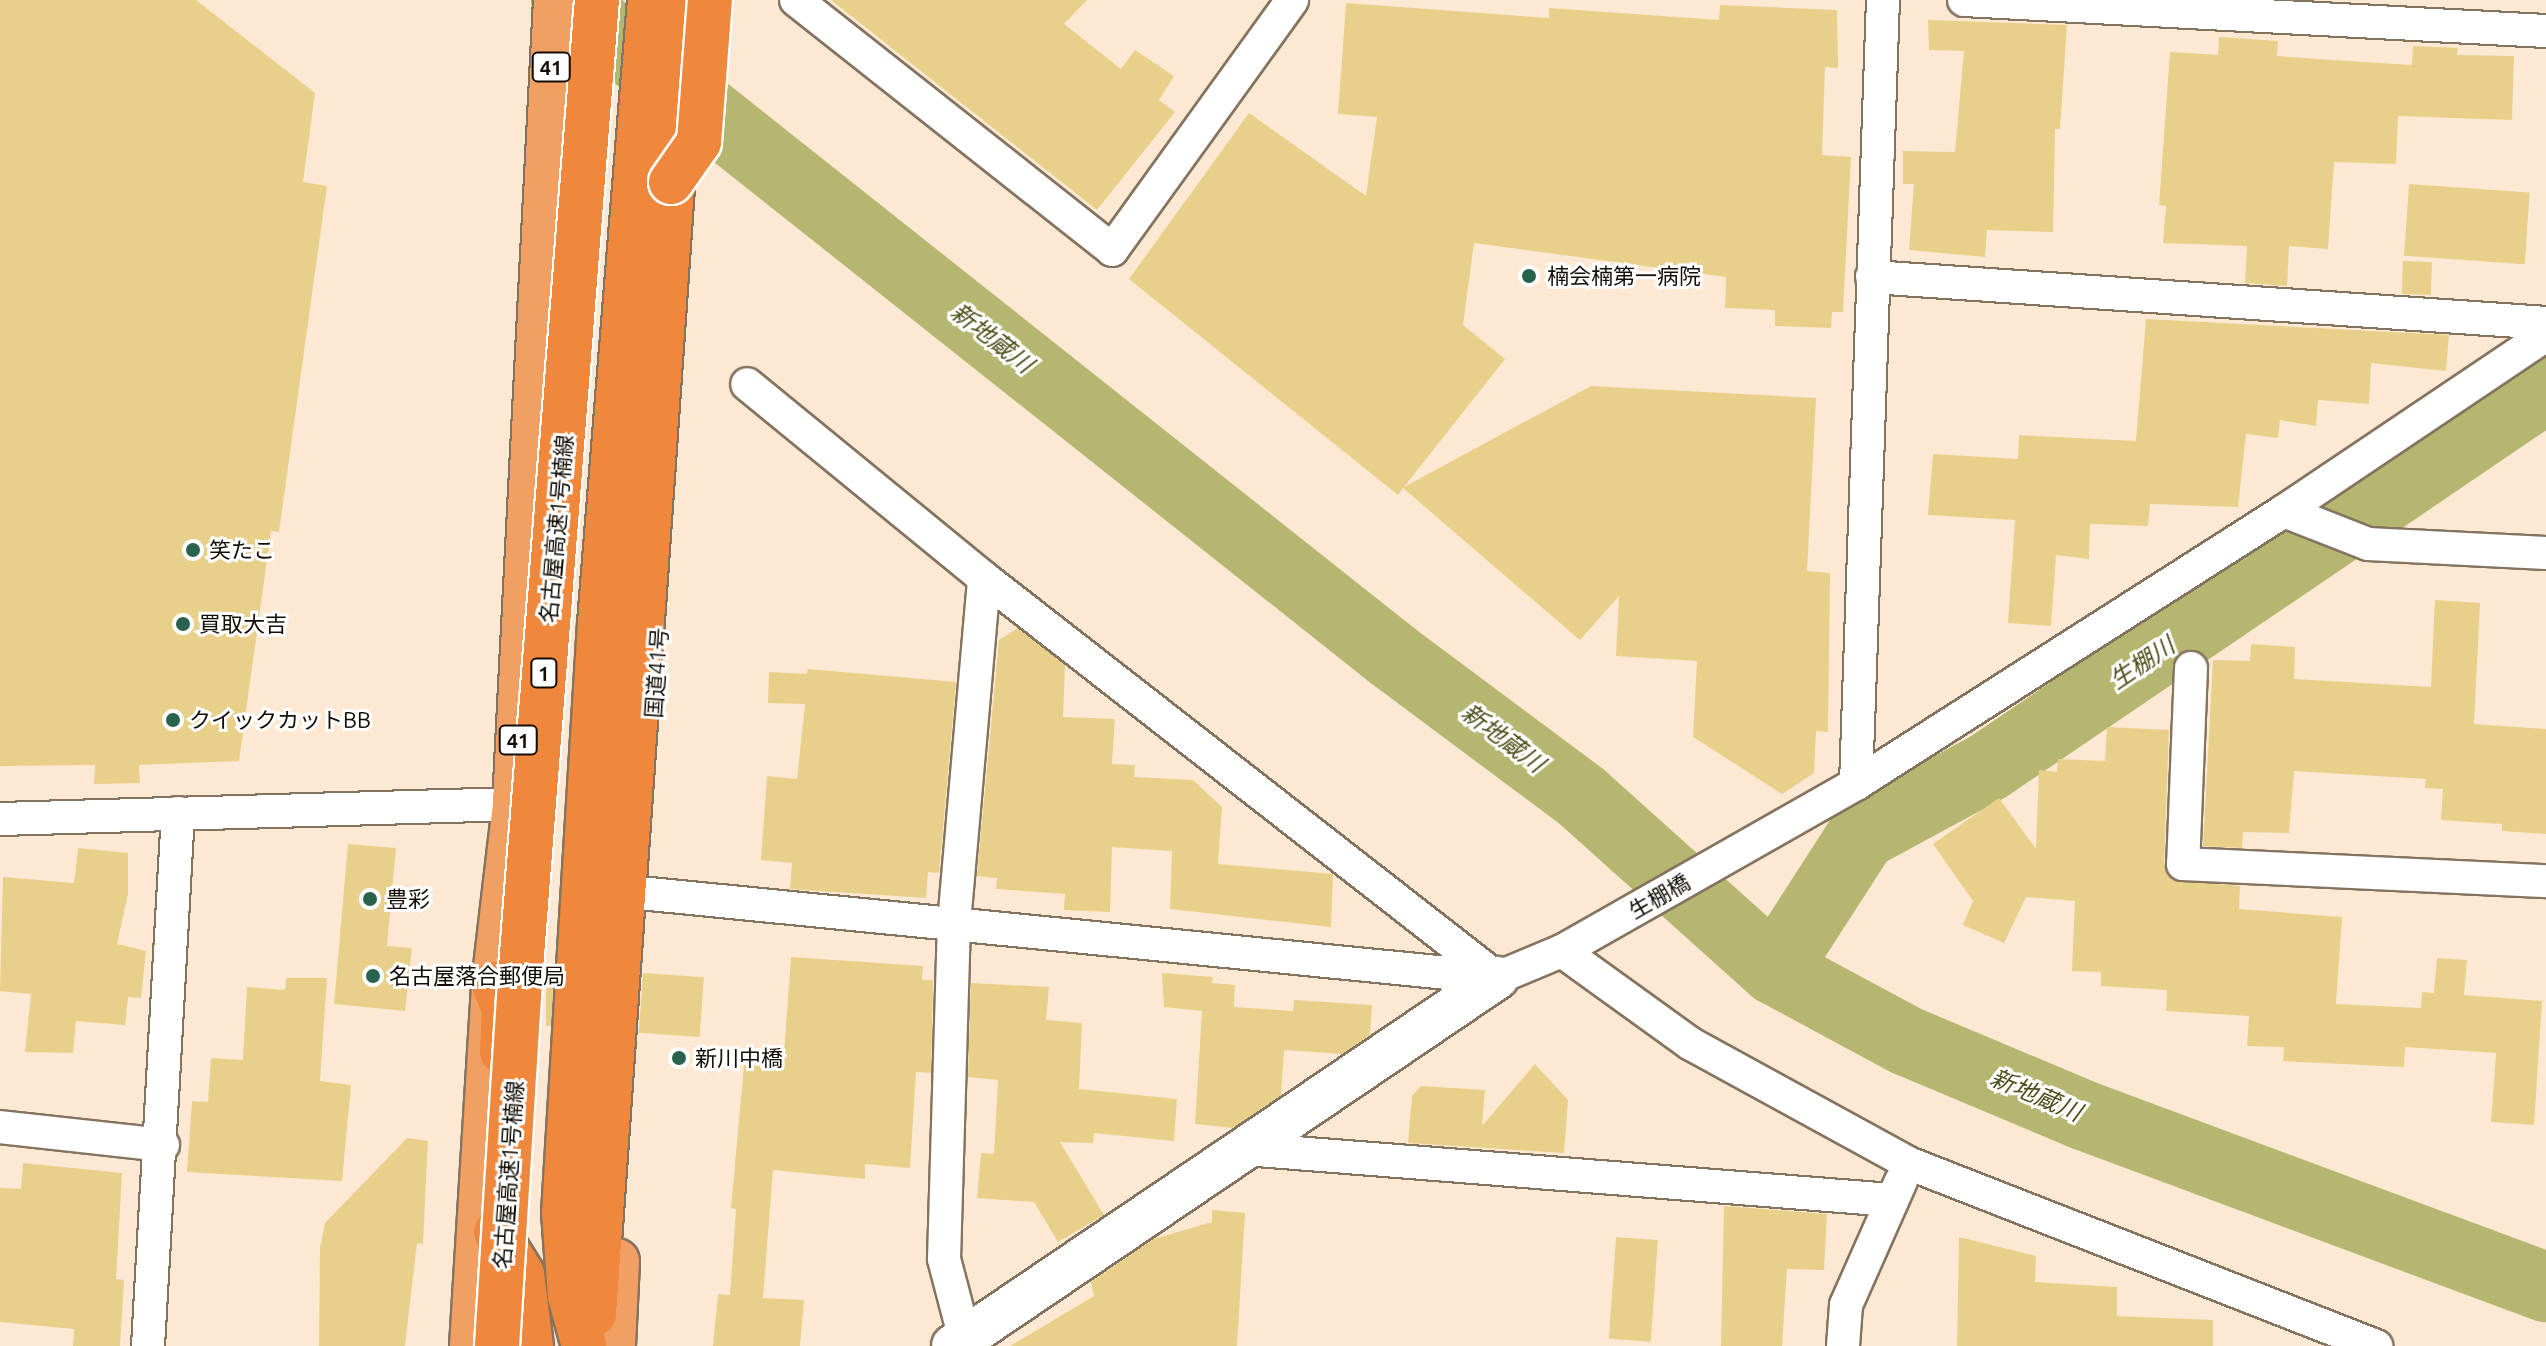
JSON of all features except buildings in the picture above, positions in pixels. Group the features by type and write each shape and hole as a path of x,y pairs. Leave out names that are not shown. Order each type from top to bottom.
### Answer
{"highway":[{"name":"41","path":"472,1346 494,984 515,804 546,134 556,0"},
{"name":"名古屋高速1号楠線","path":"497,1346 520,980 597,0"},
{"path":"584,1346 570,1296 564,1213 600,623 650,0"},
{"path":"591,1346 671,182 699,142 701,1"},
{"name":"国道41号","path":"613,1346 640,893 701,1"},
{"path":"494,984 504,1009 494,1228 522,1274 531,1346"}],"street":[{"path":"796,0 1112,250 1292,0"},
{"path":"1856,784 1883,0"},
{"path":"1964,0 2293,10 2546,31"},
{"path":"1872,277 2546,323"},
{"name":"生棚橋","path":"1497,978 1562,951 1856,784 2295,516 2546,335"},
{"path":"747,384 984,578 1497,978"},
{"path":"2295,516 2368,544 2546,553"},
{"path":"984,578 954,923 944,1259 959,1342 1497,978"},
{"path":"2191,668 2183,864 2546,881"},
{"path":"0,819 515,804"},
{"path":"148,1346 163,1145 178,813"},
{"path":"640,893 1497,978"},
{"path":"1562,951 1691,1044 1908,1163 2376,1346"},
{"path":"0,1127 163,1145"},
{"path":"1245,1149 1892,1200"},
{"path":"1843,1346 1846,1305 1908,1163"}],"waterway":[{"name":"新地蔵川","path":"566,0 1393,656 1582,797 1775,970 1907,1041 2083,1115 2546,1287"},
{"name":"生棚川","path":"1775,970 1862,835 1988,767 2546,388"}],"place":[{"name":"楠会楠第一病院","path":"1529,276"},
{"name":"笑たこ","path":"193,550"},
{"name":"買取大吉","path":"183,624"},
{"name":"クイックカットBB","path":"173,720"},
{"name":"豊彩","path":"370,899"},
{"name":"名古屋落合郵便局","path":"373,976"},
{"name":"新川中橋","path":"679,1058"}]}
